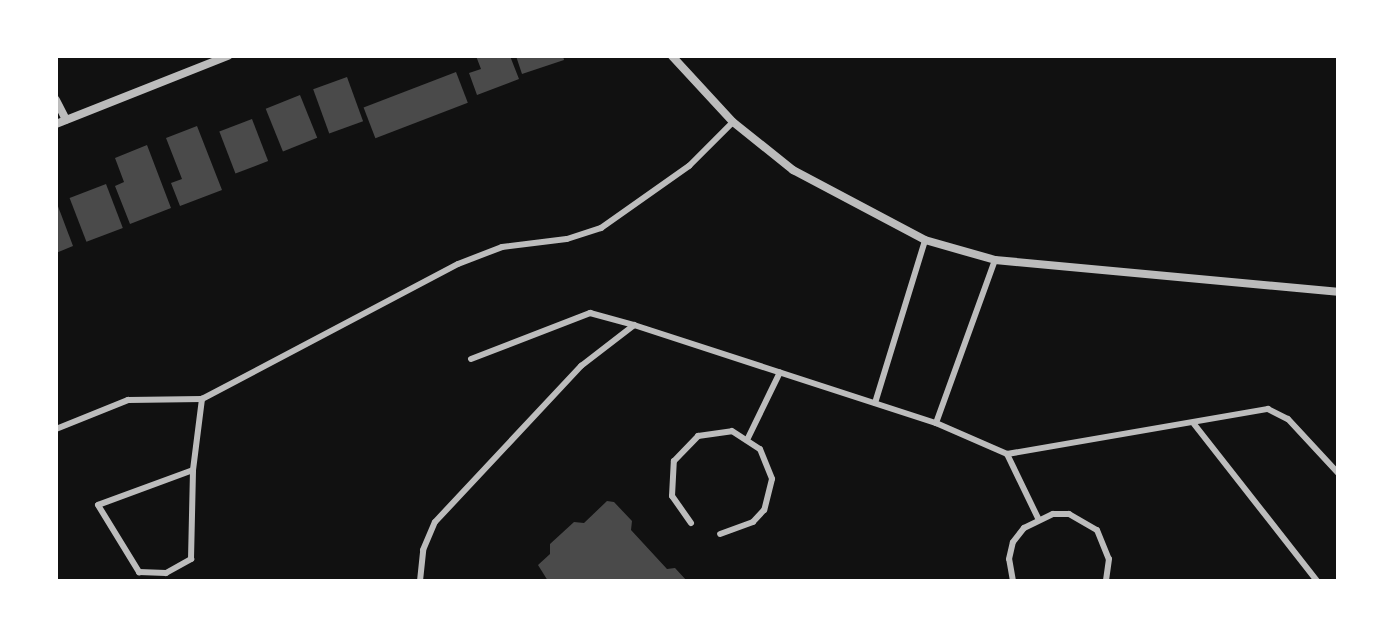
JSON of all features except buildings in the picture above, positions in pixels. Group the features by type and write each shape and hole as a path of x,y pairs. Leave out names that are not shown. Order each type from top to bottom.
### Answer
{"street":[{"path":"56,124 228,56"},
{"path":"672,56 733,122 793,170 925,240 995,260 1338,292"},
{"path":"56,100 66,120"}],"lane":[{"path":"56,429 128,400 202,399 458,264 502,247 567,239 601,228 680,173 733,122"},
{"path":"875,403 925,240"},
{"path":"936,423 995,260"},
{"path":"471,359 590,313 936,423 1007,454 1268,409 1288,419 1338,473"},
{"path":"420,581 423,550 435,522 581,366 634,325"},
{"path":"748,438 780,372"},
{"path":"193,470 98,505 139,572 166,573 191,559 193,470 202,399"},
{"path":"1194,424 1317,581"},
{"path":"691,523 672,496 670,478 683,446 714,431 748,438 769,463 770,495 753,522 720,534"},
{"path":"1007,454 1038,518"},
{"path":"1013,581 1009,559 1013,542 1038,518 1069,514 1097,530 1109,559 1106,581"}]}
